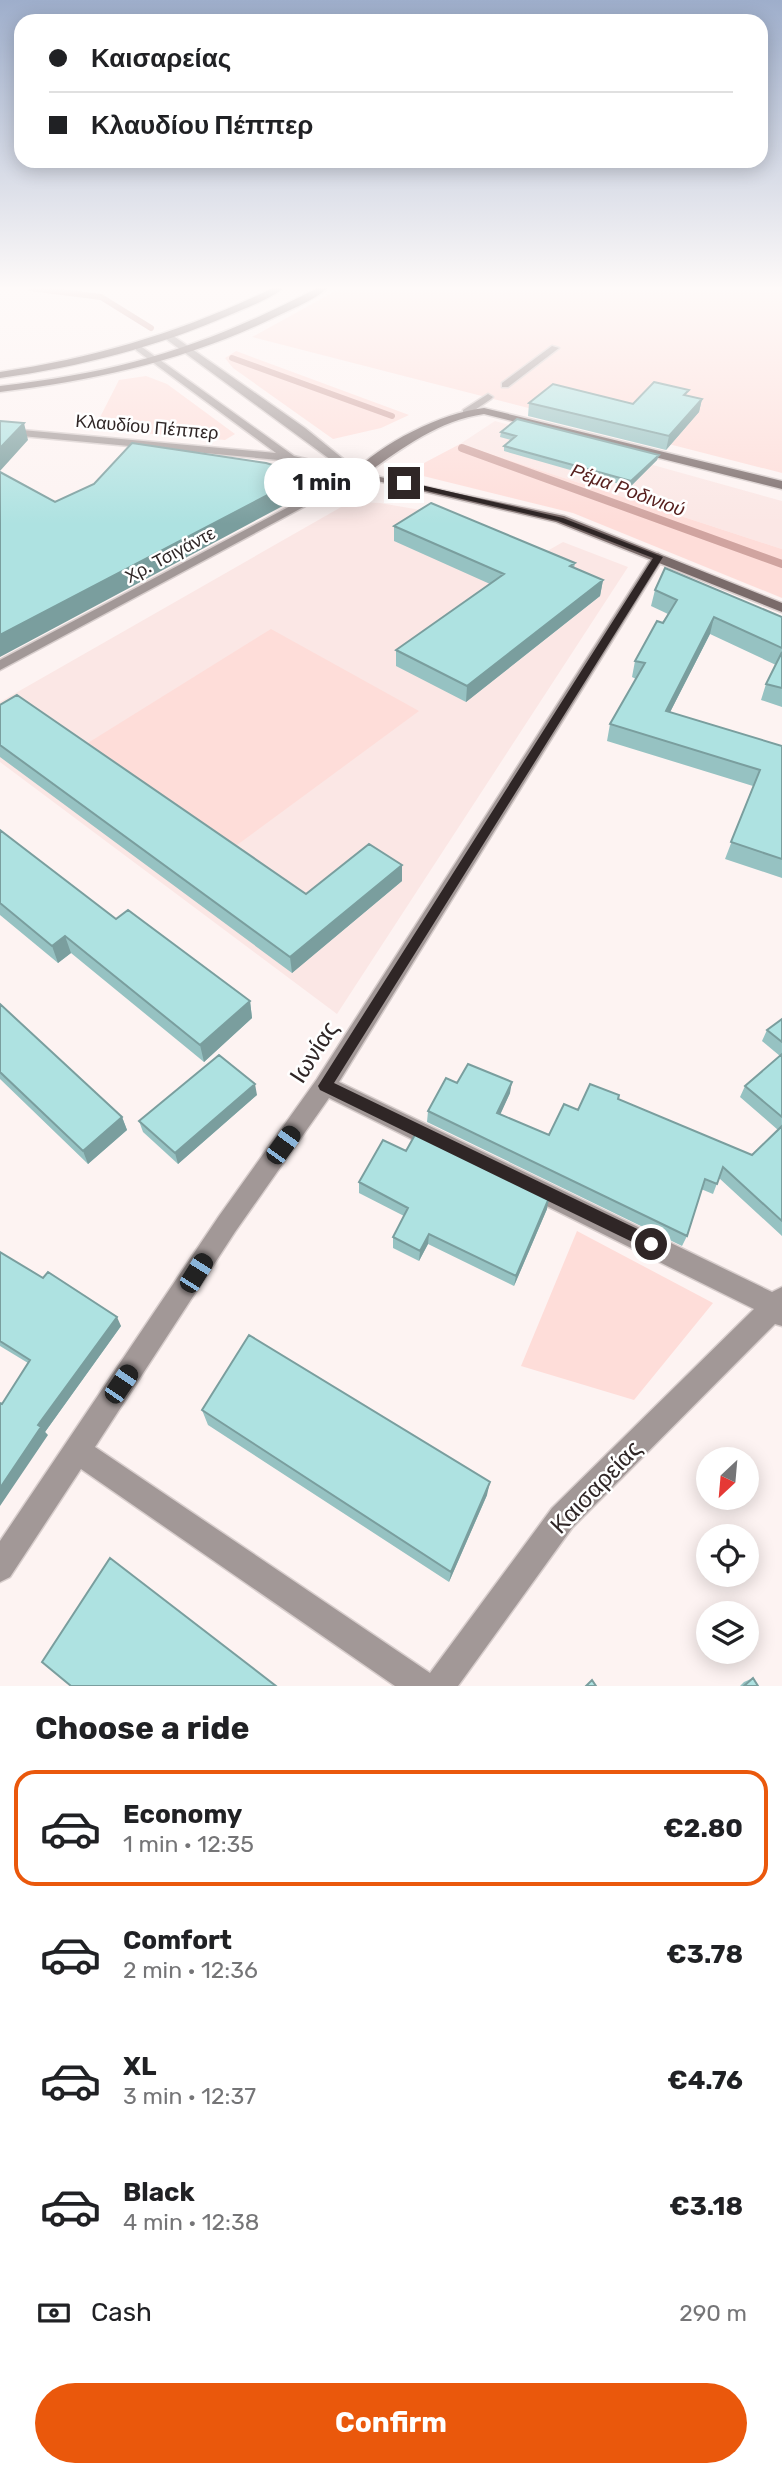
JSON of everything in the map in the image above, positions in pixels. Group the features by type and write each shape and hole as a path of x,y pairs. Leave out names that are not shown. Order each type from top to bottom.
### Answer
{"main road":[{"path":"0,375 55,367"},
{"path":"0,389 87,378 138,367"},
{"path":"357,475 388,452 466,412 505,414 782,485"},
{"path":"357,475 561,519 782,608"}],"street":[{"path":"165,367 290,458 357,475"},
{"path":"211,367 301,430 357,475"},
{"name":"Κλαυδίου Πέππερ","path":"0,431 290,458"},
{"name":"Χρ. Τσιγάντε","path":"0,666 357,475"},
{"name":"Ιωνίας","path":"0,1567 227,1224 325,1086 658,557"},
{"name":"Καισαρείας","path":"325,1086 780,1307 562,1518 439,1686"},
{"path":"76,1450 422,1686"}],"lane":[{"path":"505,385 530,367"},
{"path":"466,412 488,397"}],"shaded area":[{"path":"278,367 409,415 381,428 333,439 233,368"},
{"path":"368,367 782,367 782,473"},
{"path":"146,376 167,384 235,434 225,440 94,429 119,380"},
{"path":"495,421 782,501 782,549 460,444"},
{"path":"460,444 782,549 782,598 573,513 407,472"},
{"path":"350,502 380,503 438,513 542,554 563,542 628,567 337,1014 0,762 0,702"},
{"path":"271,629 419,711 233,848 83,746"},
{"path":"577,1231 713,1303 634,1400 521,1366"}],"building":[{"path":"654,382 689,390 684,395 702,399 669,436 529,403 553,384 633,404"},
{"path":"517,419 659,455 631,481 504,446 516,436 501,432"},
{"path":"0,421 24,423 0,448"},
{"path":"132,443 266,463 306,475 0,635 0,472 55,502 94,484"},
{"path":"431,503 575,563 570,566 603,580 467,686 396,650 504,574 394,526"},
{"path":"665,568 782,617 782,648 714,617 666,711 782,746 782,859 731,842 760,770 610,724 645,663 635,661 657,621 663,623 677,600 655,590"},
{"path":"782,652 782,688 766,684"},
{"path":"17,695 306,894 369,844 402,865 290,957 0,745 0,705"},
{"path":"0,830 116,919 128,910 250,1001 200,1045 65,936 52,946 0,903"},
{"path":"0,1004 122,1117 83,1151 0,1072"},
{"path":"782,1019 782,1042 767,1030"},
{"path":"782,1054 782,1117 745,1086"},
{"path":"219,1055 255,1084 175,1153 139,1121"},
{"path":"468,1064 512,1082 497,1113 549,1135 564,1104 578,1110 590,1084 619,1095 618,1099 752,1155 782,1126 782,1221 723,1167 717,1184 705,1179 687,1236 428,1111 446,1078 457,1083"},
{"path":"416,1133 549,1198 516,1276 429,1234 420,1251 393,1237 408,1208 359,1182 383,1140 406,1151"},
{"path":"0,1252 43,1278 48,1272 117,1317 38,1425 41,1427 0,1488 0,1403 2,1404 30,1360 0,1341"},
{"path":"249,1335 490,1482 451,1572 202,1410"},
{"path":"110,1558 276,1686 71,1686 42,1662"},
{"path":"753,1678 758,1686 744,1686"}],"waterway":[{"path":"256,367 392,416"},
{"name":"Ρέμα Ροδινιού","path":"462,448 782,564"}],"route":[{"path":"404,483 561,519 658,557 325,1086 651,1244"}]}
